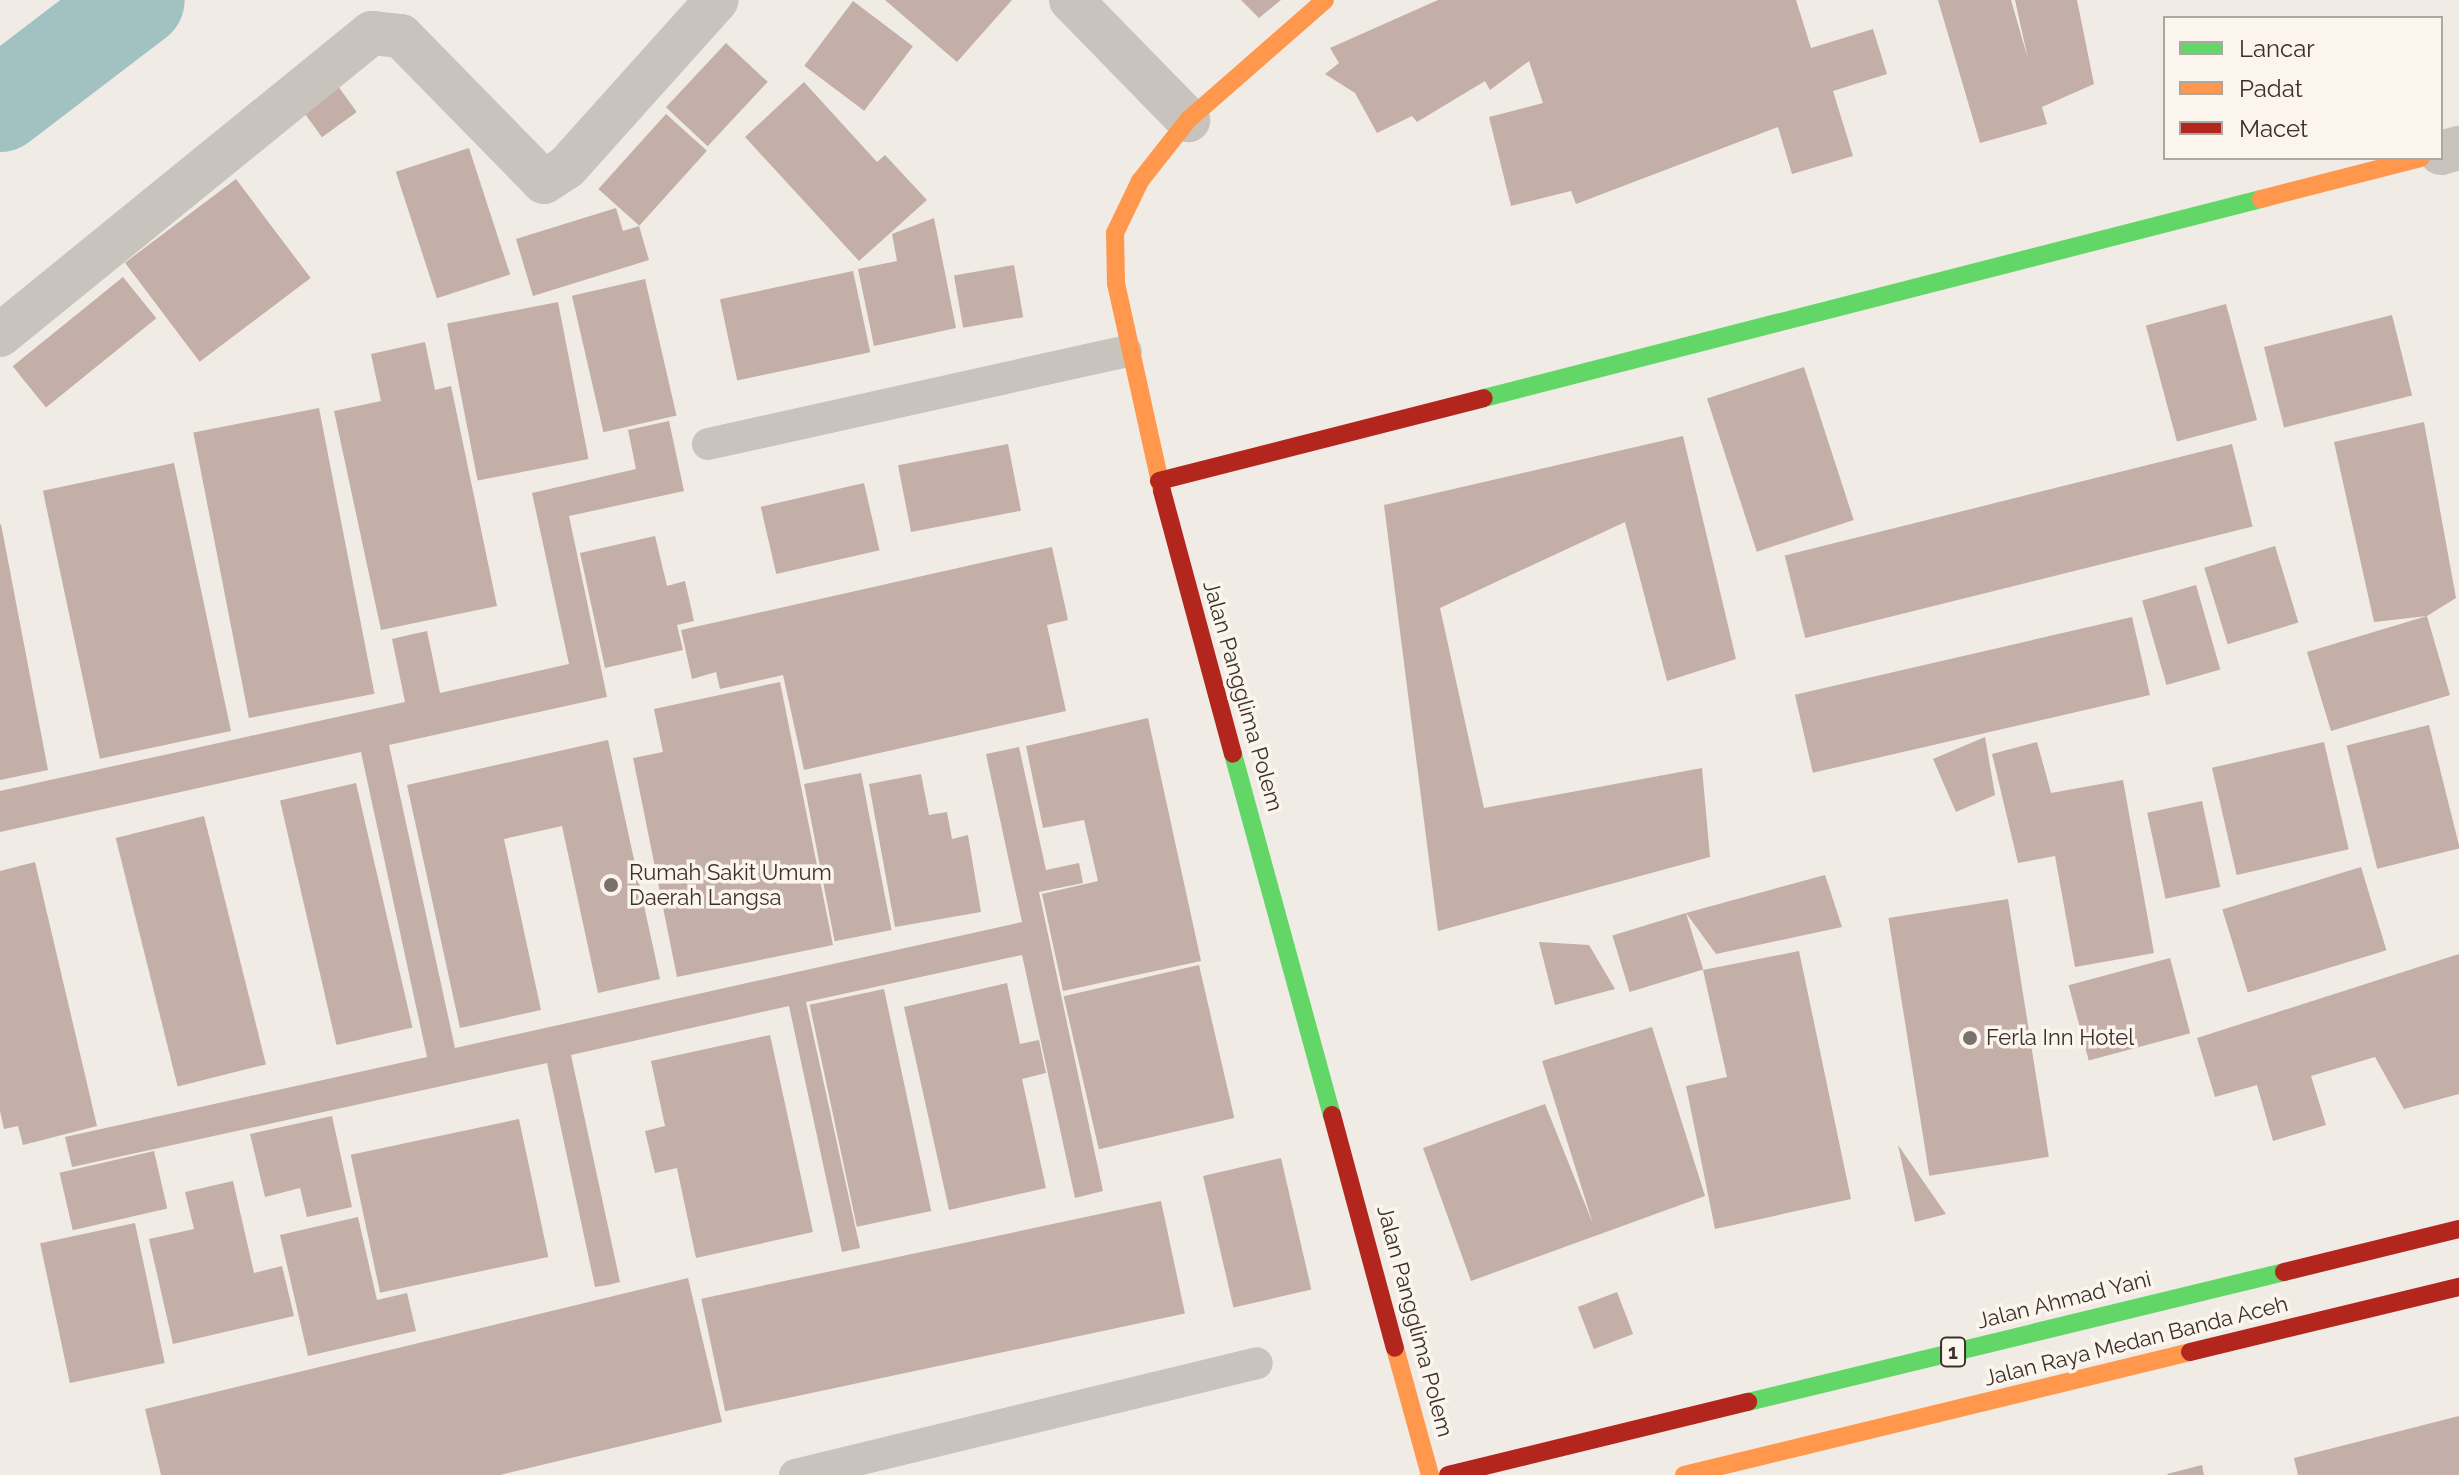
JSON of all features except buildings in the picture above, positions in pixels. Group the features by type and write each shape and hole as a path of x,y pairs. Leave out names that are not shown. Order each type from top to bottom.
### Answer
{"street":[{"path":"0,335 372,33 401,36 544,182 567,167 717,0"},
{"path":"1071,0 1188,120"},
{"name":"Jalan Pangglima Polem","path":"1325,0 1188,120 1140,181 1115,233 1126,351 1430,1475"},
{"path":"1159,481 2413,160"},
{"name":"Jalan Ahmad Yani","path":"1448,1475 2459,1229"},
{"name":"Jalan Raya Medan Banda Aceh","path":"1684,1475 2459,1287"}],"lane":[{"path":"708,444 1126,351"},
{"path":"795,1475 842,1470 1257,1363"}],"waterway":[{"path":"0,105 138,0"}],"traffic: fast":[{"path":"1484,398 2261,199"},
{"path":"1233,754 1332,1115"},
{"path":"1748,1402 2284,1272"}],"traffic: slow":[{"path":"1162,491 1116,283 1115,233 1140,181 1188,120 1325,0"},
{"path":"2261,199 2413,160"},
{"path":"1395,1348 1430,1475"},
{"path":"1684,1475 2190,1352"}],"traffic: jam":[{"path":"1159,481 1484,398"},
{"path":"1162,491 1233,754"},
{"path":"1332,1115 1395,1348"},
{"path":"2284,1272 2459,1229"},
{"path":"2190,1352 2459,1287"},
{"path":"1448,1475 1748,1402"}],"place":[{"name":"Rumah Sakit Umum Daerah Langsa","path":"611,885"},
{"name":"Ferla Inn Hotel","path":"1970,1038"}]}
